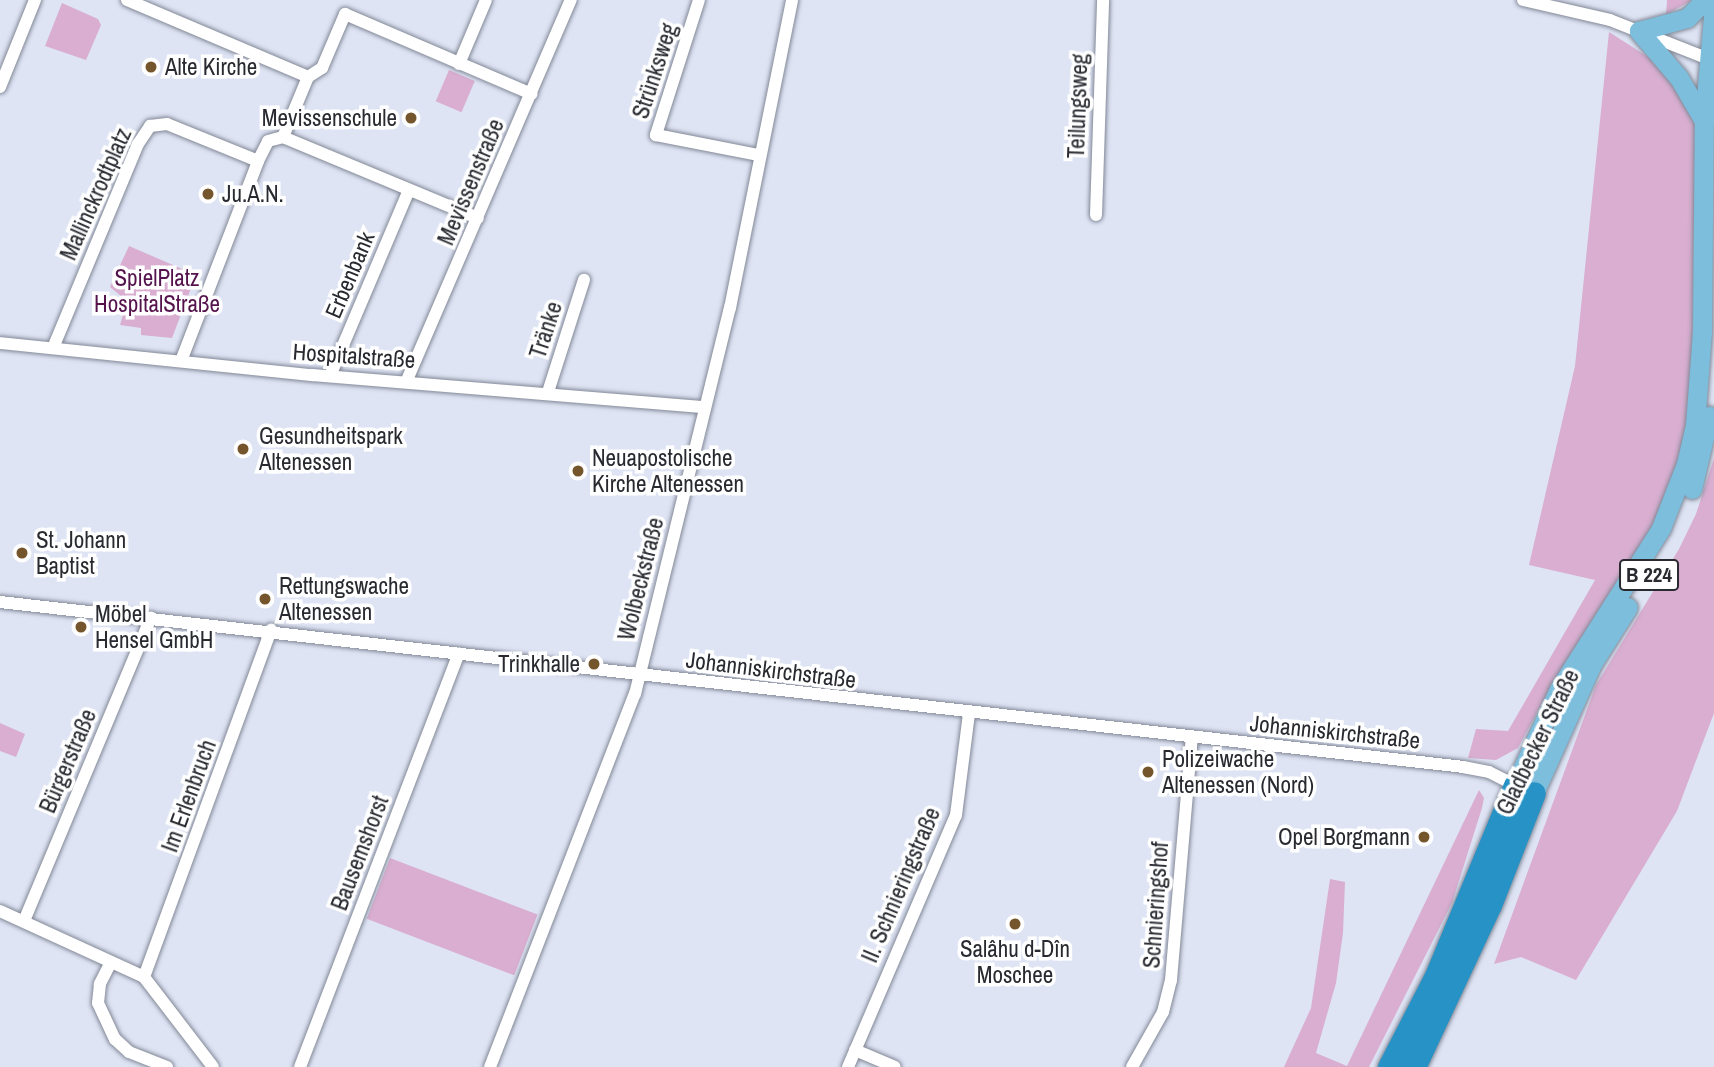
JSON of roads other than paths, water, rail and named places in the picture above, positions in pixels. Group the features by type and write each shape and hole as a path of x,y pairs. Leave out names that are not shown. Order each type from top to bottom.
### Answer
{"highway":[{"name":"Gladbecker Straße","path":"1389,1067 1436,976 1524,789"},
{"name":"Gladbecker Straße","path":"1414,1067 1490,905 1524,789"}],"main road":[{"path":"1704,121 1679,78 1639,31 1687,18 1705,0"},
{"name":"Gladbecker Straße","path":"1524,789 1559,689 1661,528 1686,464 1695,425 1702,332 1704,121 1712,59 1714,4"},
{"name":"Gladbecker Straße","path":"1524,789 1592,664 1666,548 1692,490 1708,426 1714,340"}],"street":[{"path":"0,88 35,0"},
{"path":"127,0 308,77"},
{"path":"459,64 486,0"},
{"name":"Mevissenstraße","path":"407,380 571,0"},
{"name":"Strünksweg","path":"699,0 656,135 759,155"},
{"name":"Wolbeckstraße","path":"490,1067 631,708 705,407 792,0"},
{"name":"Teilungsweg","path":"1096,215 1104,0"},
{"path":"1523,0 1639,31 1712,59"},
{"path":"283,137 308,77 322,68 345,14 532,94"},
{"name":"Mallinckrodtplatz","path":"52,348 150,126 167,124 258,161"},
{"path":"180,361 268,141 283,137 478,218"},
{"name":"Erbenbank","path":"330,376 409,190"},
{"name":"Tränke","path":"548,392 584,280"},
{"name":"Hospitalstraße","path":"0,343 330,376 407,380 705,407"},
{"name":"Johanniskirchstraße","path":"0,602 271,629 639,676 1463,766 1524,789"},
{"name":"Bürgerstraße","path":"24,921 151,617"},
{"name":"Im Erlenbruch","path":"144,977 271,629"},
{"name":"Bausemshorst","path":"300,1067 459,653"},
{"name":"II. Schnieringstraße","path":"848,1067 956,815 969,713"},
{"name":"Schnieringshof","path":"1132,1067 1163,1012 1171,981 1192,737"},
{"path":"0,911 144,977 213,1067"},
{"path":"111,962 100,985 98,1003 115,1039 129,1052 167,1067"},
{"path":"855,1050 895,1067"}],"place":[{"name":"Alte Kirche","path":"151,67"},
{"name":"Mevissenschule","path":"411,118"},
{"name":"Ju.A.N.","path":"208,194"},
{"name":"Gesundheitspark Altenessen","path":"243,449"},
{"name":"Neuapostolische Kirche Altenessen","path":"578,471"},
{"name":"St. Johann Baptist","path":"22,553"},
{"name":"Rettungswache Altenessen","path":"265,599"},
{"name":"Möbel Hensel GmbH","path":"81,627"},
{"name":"Trinkhalle","path":"594,664"},
{"name":"Polizeiwache Altenessen (Nord)","path":"1148,772"},
{"name":"Opel Borgmann","path":"1424,837"},
{"name":"Salâhu d-Dîn Moschee","path":"1015,924"}],"park label":[{"name":"SpielPlatz HospitalStraße","path":"157,291"}]}
